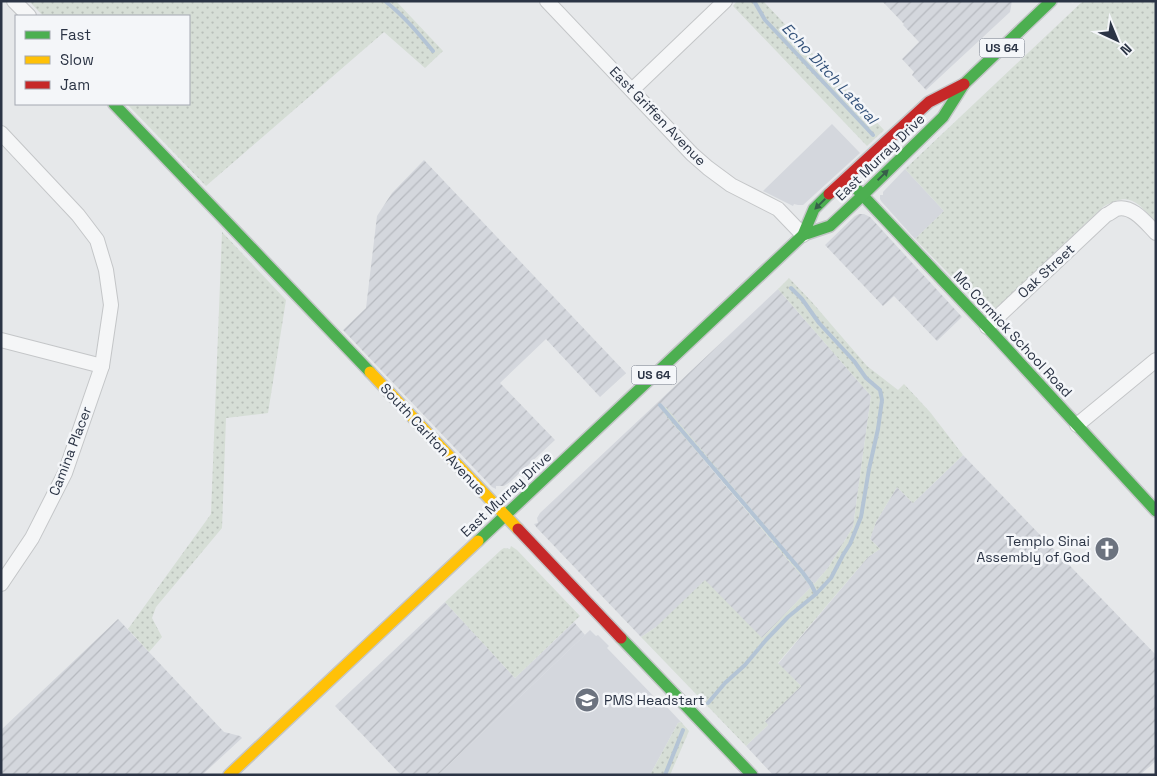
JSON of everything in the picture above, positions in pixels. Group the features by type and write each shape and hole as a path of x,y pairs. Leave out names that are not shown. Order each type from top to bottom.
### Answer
{"main road":[{"name":"East Murray Drive","path":"803,235 830,226 863,195 943,117 964,84 1036,6 1051,1"},
{"name":"East Murray Drive","path":"230,775 803,235 814,210 847,178 929,102 964,84"},
{"name":"South Carlton Avenue","path":"115,105 209,201 638,657 752,775"},
{"name":"Mc Cormick School Road","path":"847,178 1156,511"}],"street":[{"path":"14,1 28,15"},
{"name":"East Griffen Avenue","path":"547,1 692,154 731,185 778,209 803,235"},
{"path":"632,90 725,1"},
{"name":"Camina Placer","path":"1,133 78,215 97,240 106,270 111,305 102,366 65,474 32,538 1,584"},
{"name":"Oak Street","path":"987,327 1106,215 1117,209 1130,210 1138,214 1156,233"},
{"path":"1,340 102,366"},
{"path":"1077,425 1156,360"}],"shaded area":[{"path":"29,1 396,1 443,51 425,68 384,32 206,186 128,105 190,105 190,15 42,15"},
{"path":"737,1 765,1 884,130 867,146 733,6"},
{"path":"882,1 1012,1 1010,12 926,90 912,75 914,72 902,59 919,42"},
{"path":"1083,1 1156,1 1156,222 1138,204 1132,201 1127,199 1112,202 1103,207 988,314 915,239 944,211 905,169"},
{"path":"832,124 860,153 803,205 794,204 793,206 763,191"},
{"path":"424,160 626,373 600,397 546,339 500,383 555,440 510,482 504,486 496,486 496,489 343,330 366,308 377,216 392,193"},
{"path":"905,169 944,211 915,239 880,199 880,195 883,195 883,192"},
{"path":"859,214 870,217 962,317 937,341 894,296 883,306 825,245"},
{"path":"222,232 286,300 268,413 226,418 222,528 156,607 152,618 162,637 149,652 128,629 211,514"},
{"path":"789,278 867,366 898,390 904,384 930,412 963,455 913,503 897,487 876,522 870,539 880,549 868,557 778,663 801,686 765,721 768,725 746,746 641,637 656,627 705,580 762,638 811,587 661,408 666,407 814,584 828,568 853,527 871,396 778,289"},
{"path":"778,289 871,396 853,527 828,568 814,584 662,410 811,587 762,638 656,627 641,637 534,524 538,523 537,518 540,513"},
{"path":"963,455 1156,655 1156,761 1140,775 773,775 746,746 768,725 764,722 801,686 778,664 868,557 880,549 870,539 876,522 897,487 913,503"},
{"path":"511,546 580,616 515,678 445,602 501,550 504,548 510,549"},
{"path":"445,602 515,678 574,622 585,635 438,775 401,775 335,706"},
{"path":"118,619 224,732 242,738 202,775 1,775 1,730"},
{"name":"PMS Headstart","path":"590,630 609,646 607,648 681,722 678,723 650,775 438,775"},
{"path":"681,722 689,731 670,775 650,775 678,723"}],"waterway":[{"path":"385,1 405,19 433,51"},
{"name":"Echo Ditch Lateral","path":"754,1 765,20 873,135"},
{"path":"708,703 788,617 816,594 831,578 850,544 861,517 878,429 882,400 880,390 866,378 854,361 819,323 802,299 791,288"},
{"path":"660,405 803,573 816,594"},
{"path":"665,775 683,730"}],"traffic: fast":[{"path":"803,235 830,226 863,195 943,117 964,84 1051,1"},
{"path":"115,105 370,372"},
{"path":"852,184 987,327 1156,511"},
{"path":"478,541 803,235 814,209 829,194"},
{"path":"621,638 752,775"}],"traffic: slow":[{"path":"370,372 518,529"},
{"path":"229,775 478,541"}],"traffic: jam":[{"path":"829,194 929,102 964,84"},
{"path":"518,529 621,638"}],"place":[{"name":"Templo Sinai Assembly of God","path":"1107,549"},
{"name":"PMS Headstart","path":"587,700"}]}
